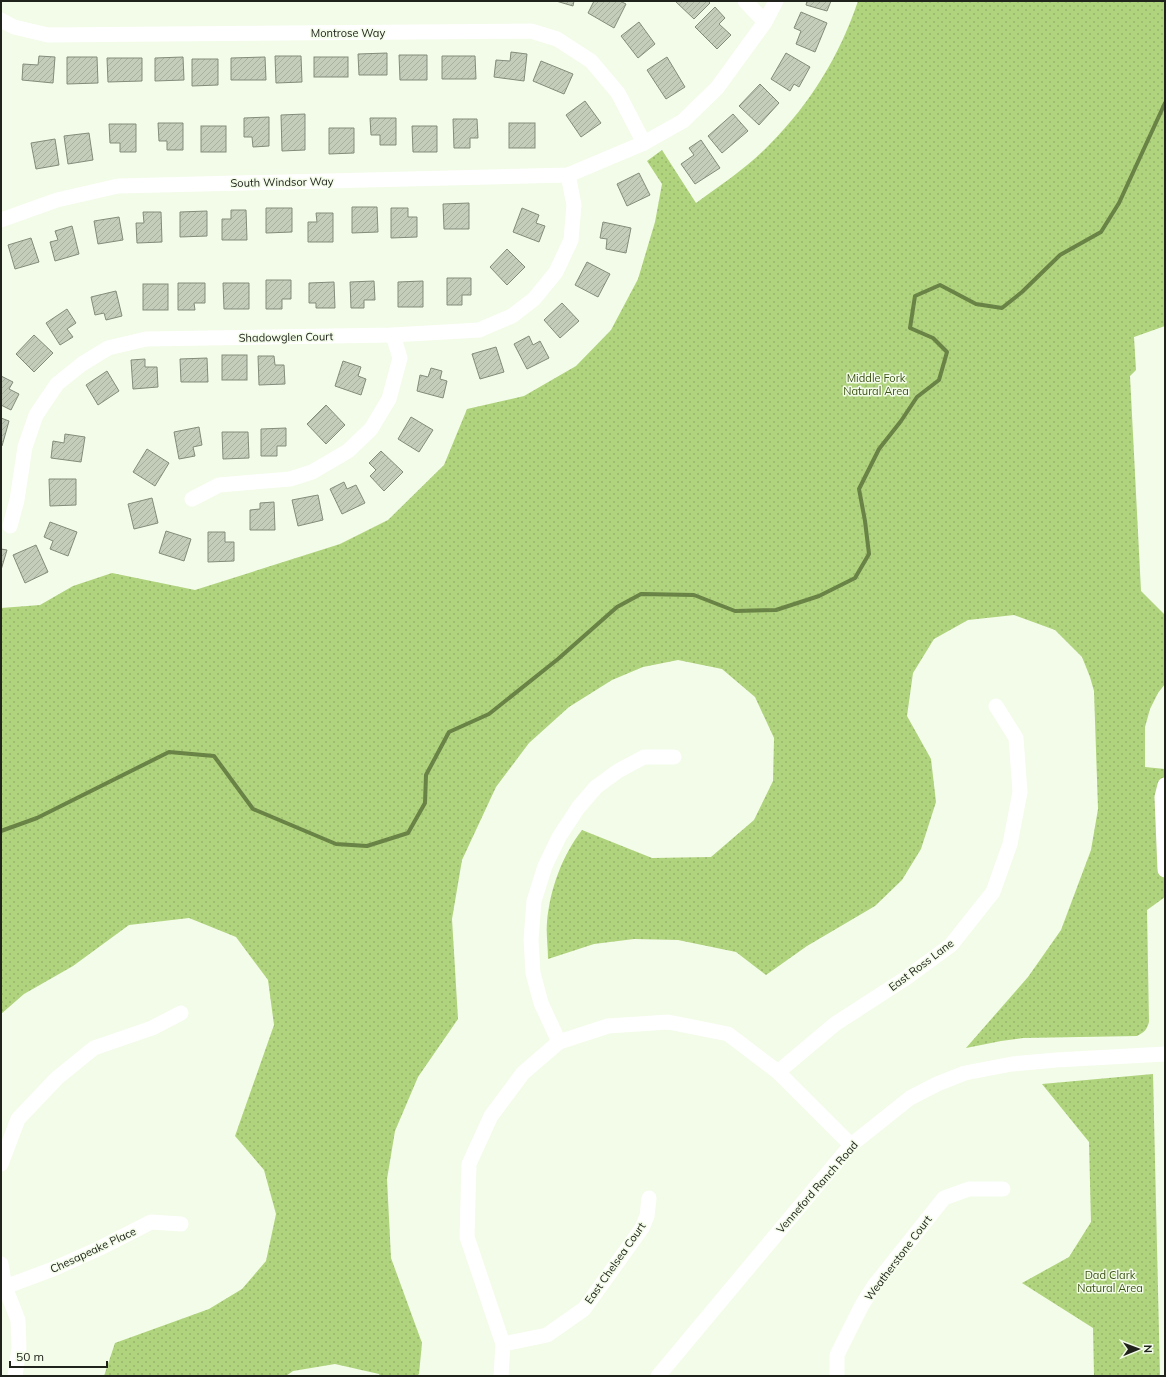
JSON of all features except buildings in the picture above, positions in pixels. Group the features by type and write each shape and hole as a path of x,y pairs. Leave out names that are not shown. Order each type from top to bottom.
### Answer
{"street":[{"path":"745,1 765,22"},
{"path":"568,175 644,143 683,121 718,88 765,22 776,1"},
{"name":"Montrose Way","path":"1,20 14,27 48,35 531,32 557,40 591,60 618,94 644,143"},
{"name":"South Windsor Way","path":"1,220 57,200 118,186 568,175"},
{"name":"Shadowglen Court","path":"10,526 17,500 25,447 36,415 57,384 82,364 108,348 146,339 393,335 479,330 512,316 534,299 556,272 571,240 574,205 568,175"},
{"path":"192,499 219,485 290,479 312,472 348,451 371,429 389,399 400,358 393,335"},
{"name":"East Ross Lane","path":"778,1072 836,1024 906,978 951,945 993,892 1010,844 1020,792 1016,738 996,706"},
{"path":"559,1042 541,1003 533,973 531,940 534,901 545,866 562,832 578,808 596,787 618,771 644,758 674,757"},
{"path":"1165,785 1162,797 1165,870"},
{"path":"1,1164 18,1119 57,1078 94,1048 152,1028 181,1013"},
{"path":"501,1376 503,1344 467,1237 469,1164 491,1116 522,1073 559,1042 608,1026 668,1022 728,1034 778,1072 851,1145"},
{"name":"Venneford Ranch Road","path":"658,1376 851,1145 910,1098 937,1084 966,1073 1012,1064 1165,1054"},
{"name":"Weatherstone Court","path":"837,1376 836,1355 862,1305 874,1286 944,1198 969,1189 1003,1189"},
{"name":"East Chelsea Court","path":"503,1344 547,1335 584,1309 642,1228 647,1216 649,1198"},
{"name":"Chesapeake Place","path":"6,1287 53,1269 100,1248 151,1222 182,1224"},
{"path":"1,1264 6,1287 18,1320 19,1348 16,1376"}],"green space":[{"name":"Middle Fork Natural Area","path":"858,1 1165,1 1165,326 1134,337 1136,370 1130,376 1141,591 1165,615 1165,684 1158,693 1150,709 1145,727 1145,767 1165,769 1165,897 1147,910 1149,1022 1144,1032 1137,1036 1023,1038 966,1048 1028,977 1061,930 1091,850 1098,809 1094,691 1082,657 1055,630 1014,615 968,620 934,639 913,673 907,716 931,759 936,802 921,849 902,880 875,906 807,946 766,975 736,952 678,940 634,939 594,944 548,959 547,927 554,885 563,862 582,830 652,858 711,857 754,820 773,781 774,738 755,697 722,669 678,660 643,667 612,680 569,707 529,743 496,787 462,860 452,919 458,1019 418,1077 395,1131 387,1179 391,1258 422,1343 419,1374 417,1376 380,1376 379,1374 335,1364 293,1371 286,1376 104,1376 115,1343 209,1309 242,1289 266,1261 276,1214 264,1170 235,1136 274,1025 268,980 236,937 189,918 129,925 73,966 24,994 1,1014 1,608 40,605 73,586 112,573 195,590 340,544 388,520 444,465 467,409 524,396 576,366 611,330 638,279 655,222 662,184 647,161 662,150 696,203 734,175 753,160 785,129 811,95 833,59 851,21"},
{"name":"Dad Clark Natural Area","path":"1153,1074 1160,1376 1094,1376 1093,1328 1022,1283 1069,1257 1091,1222 1089,1142 1042,1084"}],"waterway":[{"path":"1,831 37,818 169,752 214,756 253,809 336,844 367,846 408,833 425,803 426,775 449,732 489,714 558,659 617,607 641,594 694,595 735,611 776,610 819,596 855,578 869,554 859,489 879,449 901,421 917,397 939,380 947,352 933,338 910,328 915,296 940,285 976,304 1002,308 1022,292 1060,255 1101,232 1119,203 1165,103"}]}
